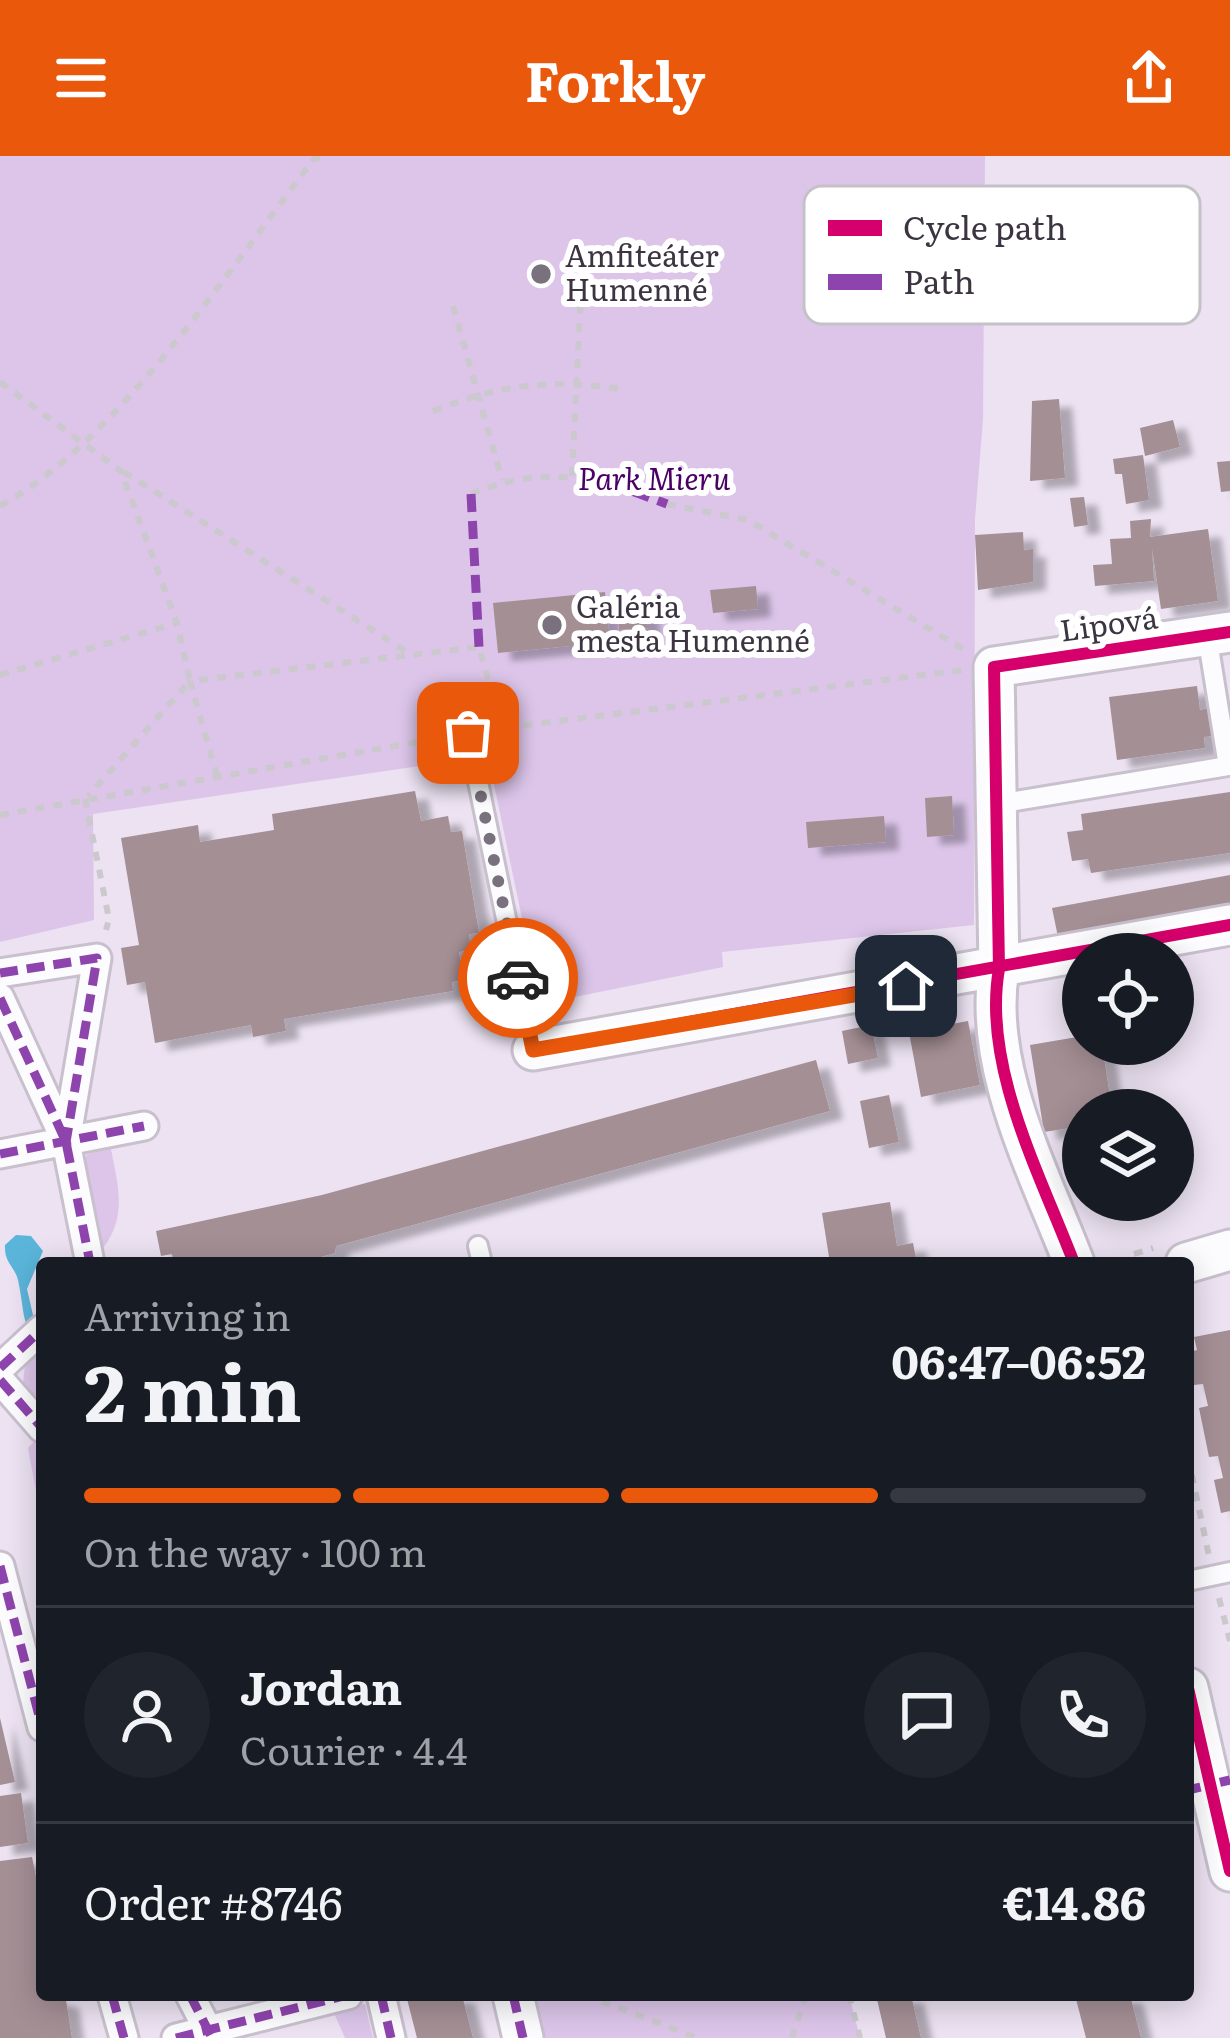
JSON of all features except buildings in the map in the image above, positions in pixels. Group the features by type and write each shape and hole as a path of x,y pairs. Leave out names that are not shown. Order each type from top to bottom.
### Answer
{"street":[{"name":"Lipová","path":"994,667 1218,633"},
{"path":"994,667 1000,969 992,1011 1024,1134 1072,1257"},
{"path":"533,1050 1230,925"},
{"path":"0,973 98,958 66,1142"},
{"path":"0,998 66,1142 89,1257"},
{"path":"0,1154 144,1126"},
{"path":"1194,1261 1230,1250"},
{"path":"10,1359 36,1335"},
{"path":"0,1380 36,1421"},
{"path":"0,1566 33,1653"},
{"path":"1194,1715 1230,1871"},
{"path":"114,2001 124,2038"},
{"path":"193,2001 210,2034"},
{"path":"176,2038 210,2034 327,2001"},
{"path":"383,2001 392,2038"},
{"path":"514,2001 523,2038"}],"lane":[{"path":"997,804 1228,766 1218,633"},
{"path":"468,733 533,1050"},
{"path":"1194,1580 1230,1572"}],"path":[{"path":"0,506 81,444 139,383 314,159 326,156"},
{"path":"572,476 581,292"},
{"path":"453,306 502,480"},
{"path":"0,382 81,444 409,653"},
{"path":"433,411 479,392 527,382 576,382 625,390"},
{"path":"121,470 177,623 217,776"},
{"path":"471,494 502,480 572,476 607,482"},
{"path":"667,504 748,520 994,667"},
{"path":"0,675 177,623"},
{"path":"86,799 190,681 479,646 502,729"},
{"path":"0,815 468,733 994,667"},
{"path":"86,799 109,920 98,958"},
{"path":"601,2001 698,2038"},
{"path":"792,2038 804,2001"},
{"path":"851,2001 860,2038"}],"green space":[{"name":"Park Mieru","path":"0,156 985,156 985,186 804,186 804,324 984,324 975,519 974,925 722,952 723,967 540,1004 488,756 93,814 94,920 0,942"},
{"path":"111,1149 117,1217 98,1254 79,1173 87,1154"},
{"path":"36,1352 36,1408 22,1393 25,1364"},
{"path":"36,1439 36,1491 28,1448"},
{"path":"514,2001 851,2001 860,2038 523,2038"},
{"path":"365,2004 373,2038 345,2038 333,2011"}],"water":[{"path":"16,1235 31,1236 43,1251 36,1257 27,1289 36,1343 26,1324 5,1245"}],"marked path":[{"path":"607,482 667,504"},
{"path":"471,494 479,647"},
{"path":"0,973 97,958 66,1142"},
{"path":"0,998 66,1142 89,1257"},
{"path":"0,1154 144,1126"},
{"path":"0,1368 36,1335"},
{"path":"0,1380 36,1421"},
{"path":"0,1566 36,1704"},
{"path":"1194,1789 1230,1780"},
{"path":"114,2001 124,2038"},
{"path":"193,2001 212,2038"},
{"path":"176,2038 324,2001"},
{"path":"382,2001 391,2038"},
{"path":"514,2001 523,2038"}],"cycle path":[{"path":"1072,1257 1017,1119 999,1043 994,667 1230,632"},
{"path":"533,1050 1230,925"},
{"path":"1194,1714 1230,1871"}],"way so far":[{"path":"468,733 518,978"}],"place":[{"name":"Amfiteáter Humenné","path":"541,274"},
{"name":"Galéria mesta Humenné","path":"552,625"}],"route":[{"path":"518,978 533,1050 906,986"}]}
